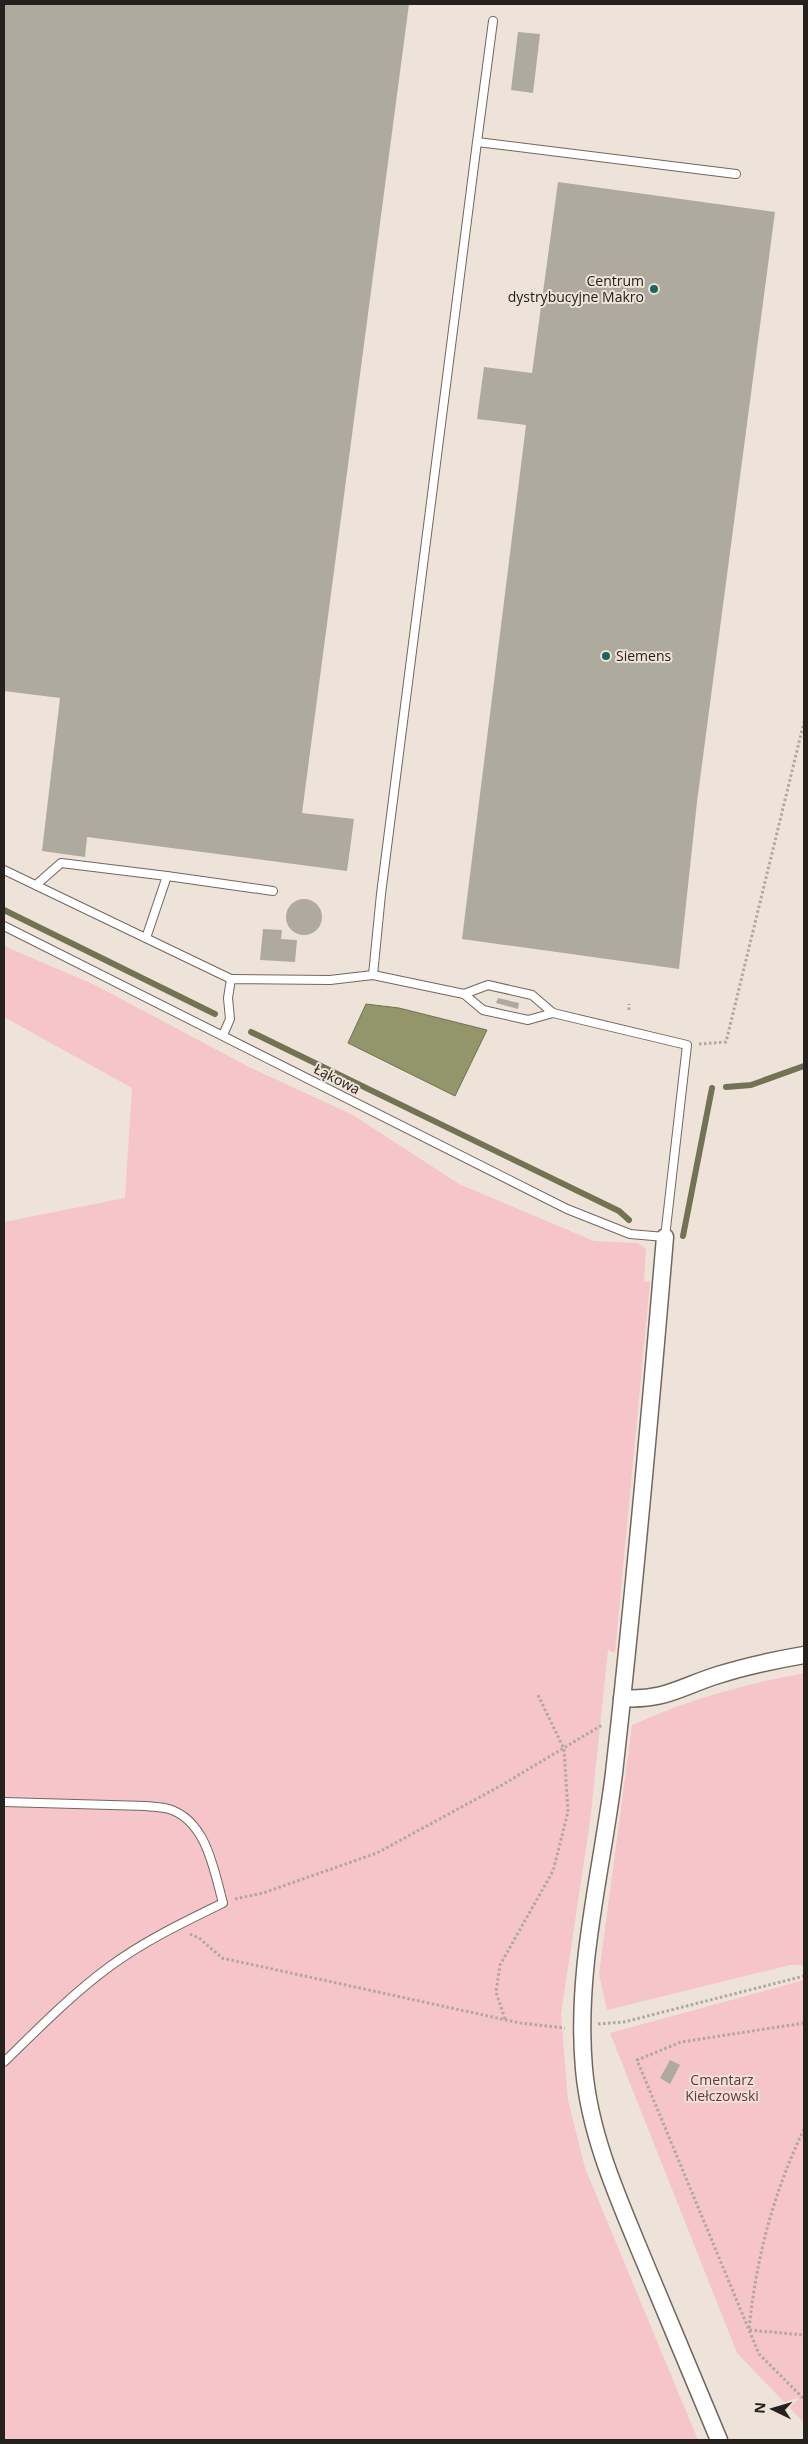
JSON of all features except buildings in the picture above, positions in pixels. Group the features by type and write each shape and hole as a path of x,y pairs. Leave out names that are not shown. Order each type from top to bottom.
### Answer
{"street":[{"path":"665,1237 622,1698 607,1833 586,1953 582,2026 584,2069 593,2123 613,2186 719,2440"},
{"path":"622,1698 643,1700 660,1697 755,1664 804,1655"}],"lane":[{"path":"373,975 381,894 493,20"},
{"path":"477,142 736,174"},
{"path":"36,886 61,863 273,891"},
{"path":"4,870 231,979 330,980 373,975 464,994 482,1010 528,1020 553,1013"},
{"path":"146,938 167,876"},
{"name":"Łąkowa","path":"4,926 596,1222 630,1234 665,1237"},
{"path":"223,1035 230,1020 228,998 231,979"},
{"path":"464,994 488,985 532,995 553,1013 687,1045 665,1237"},
{"path":"4,1802 146,1806 168,1809 179,1814 192,1824 202,1837 223,1904 174,1927 111,1966 65,2003 4,2062"}],"path":[{"path":"687,1045 726,1042 804,722"},
{"path":"629,1004 629,1010"},
{"path":"506,2019 496,1992 500,1965 553,1872 568,1812 564,1749 538,1693"},
{"path":"223,1904 242,1896 263,1893 377,1852 587,1736"},
{"path":"174,1927 199,1938 222,1958 417,2003 546,2027 569,2028 624,2022 804,1976"},
{"path":"804,2023 681,2042 637,2060 759,2354 804,2399"},
{"path":"749,2330 754,2281 770,2217 790,2158 804,2129"},
{"path":"749,2330 804,2335"}],"green space":[{"path":"4,946 95,985 249,1067 353,1115 459,1184 594,1241 638,1243 646,1249 644,1281 650,1282 615,1653 608,1650 590,1822 561,2014 568,2100 585,2168 698,2440 4,2440 4,1222 125,1198 132,1088 4,1017"},
{"path":"804,1673 804,1965 790,1965 607,2010 599,1974 632,1725 695,1700 760,1682"},
{"name":"Cmentarz Kiełczowski","path":"804,1980 804,2423 737,2353 610,2033"}],"shaded area":[{"path":"366,1004 399,1008 487,1030 455,1096 348,1043"}],"waterway":[{"path":"4,910 215,1014"},
{"path":"251,1032 619,1211 629,1220"},
{"path":"726,1087 751,1085 804,1066"},
{"path":"683,1236 712,1088"}],"place":[{"name":"Centrum dystrybucyjne Makro","path":"654,289"},
{"name":"Siemens","path":"606,656"}]}
